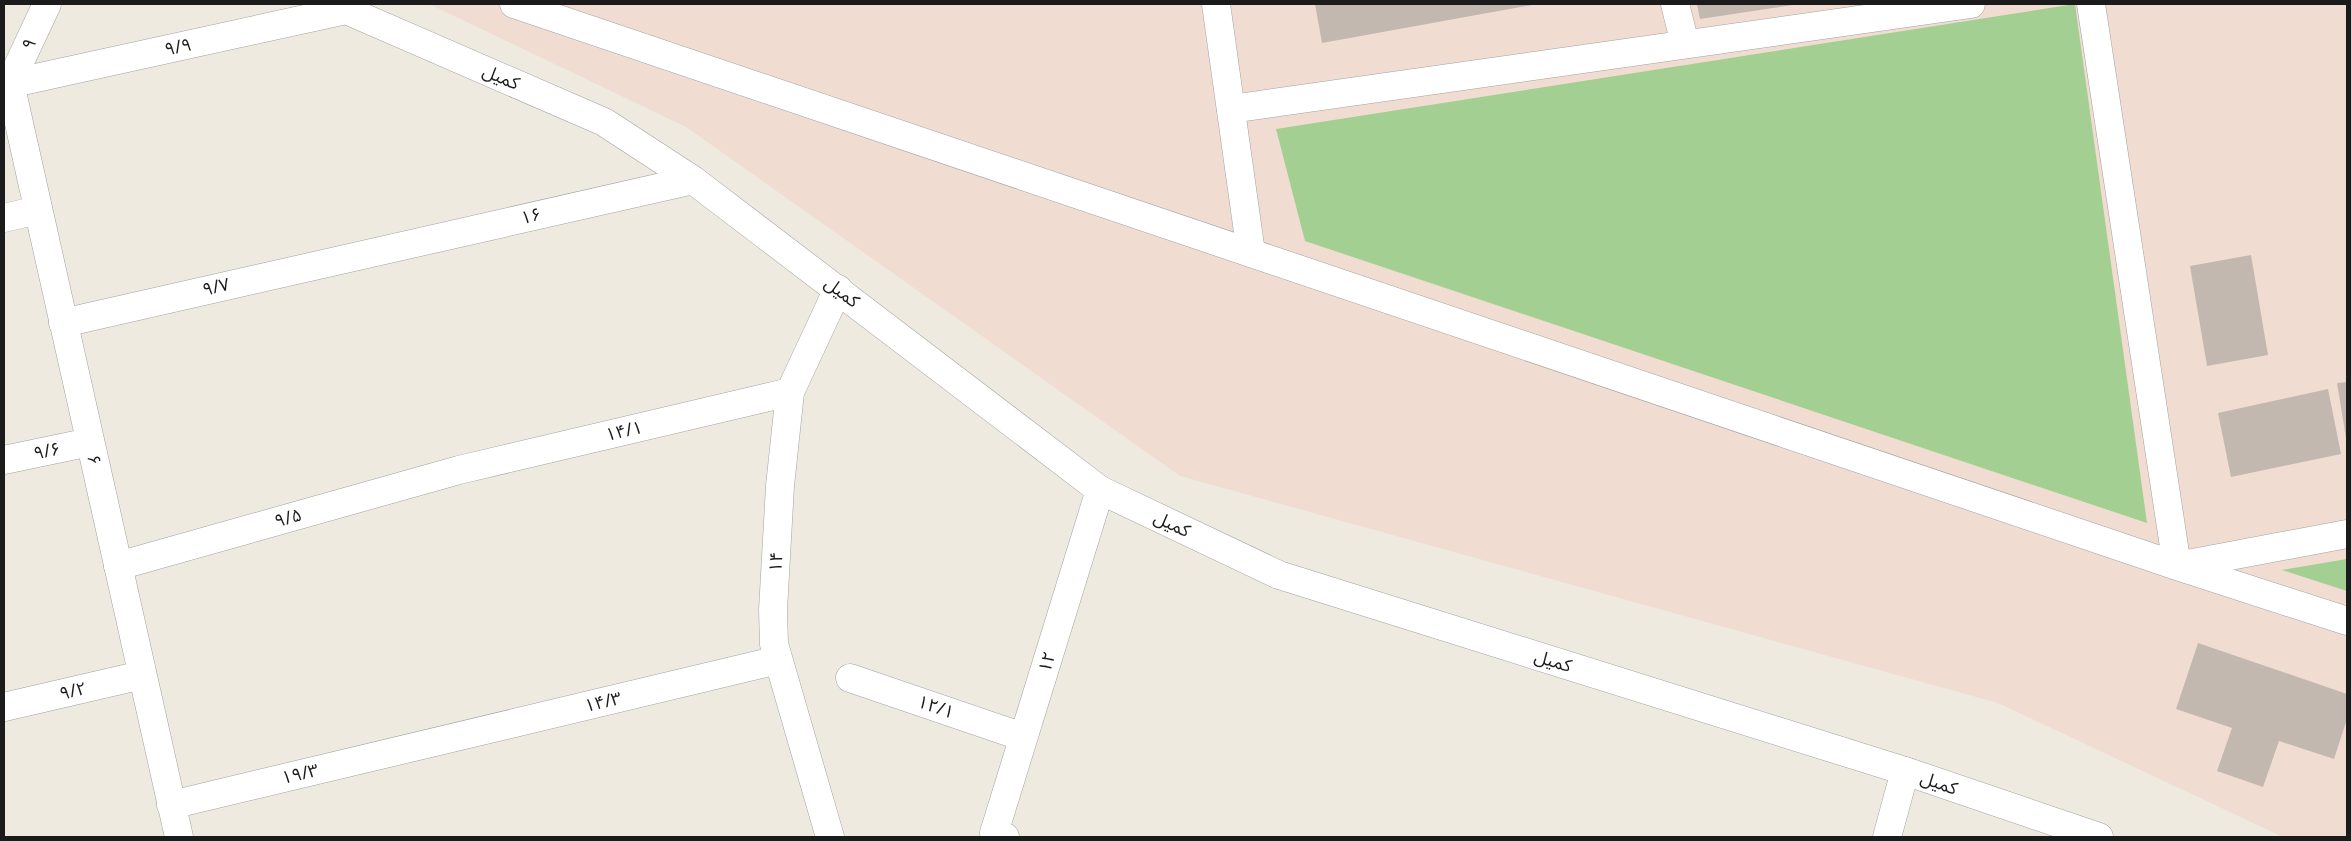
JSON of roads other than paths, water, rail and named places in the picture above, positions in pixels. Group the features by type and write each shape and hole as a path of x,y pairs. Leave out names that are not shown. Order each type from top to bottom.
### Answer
{"street":[{"name":"۹","path":"7,84 47,4"},
{"path":"514,4 2177,566 2347,621"},
{"path":"1216,4 1251,253"},
{"path":"1675,4 1685,44"},
{"path":"1231,109 1971,4"},
{"path":"2091,4 2177,566"},
{"name":"۹/۹","path":"7,84 346,10"},
{"name":"کمیل","path":"346,10 604,122 693,180 1100,490 1279,575 1905,771 2099,837"},
{"name":"۶","path":"7,84 38,210 179,837"},
{"name":"۱۶","path":"369,252 693,180"},
{"path":"4,218 38,210"},
{"name":"۹/۷","path":"63,323 369,252"},
{"name":"۱۴","path":"830,837 778,660 774,644 773,610 780,486 790,392 838,289"},
{"name":"۱۴/۱","path":"458,470 790,392"},
{"name":"۹/۶","path":"4,460 90,442"},
{"name":"۹/۵","path":"118,566 458,470"},
{"name":"۱۲","path":"1000,835 1023,737 1100,490"},
{"path":"2177,566 2347,534"},
{"name":"۱۴/۳","path":"428,744 778,660"},
{"name":"۹/۲","path":"4,707 142,675"},
{"name":"۱۲/۱","path":"850,678 1023,737"},
{"name":"۱۹/۳","path":"172,805 428,744"},
{"path":"1887,837 1905,771"}]}
